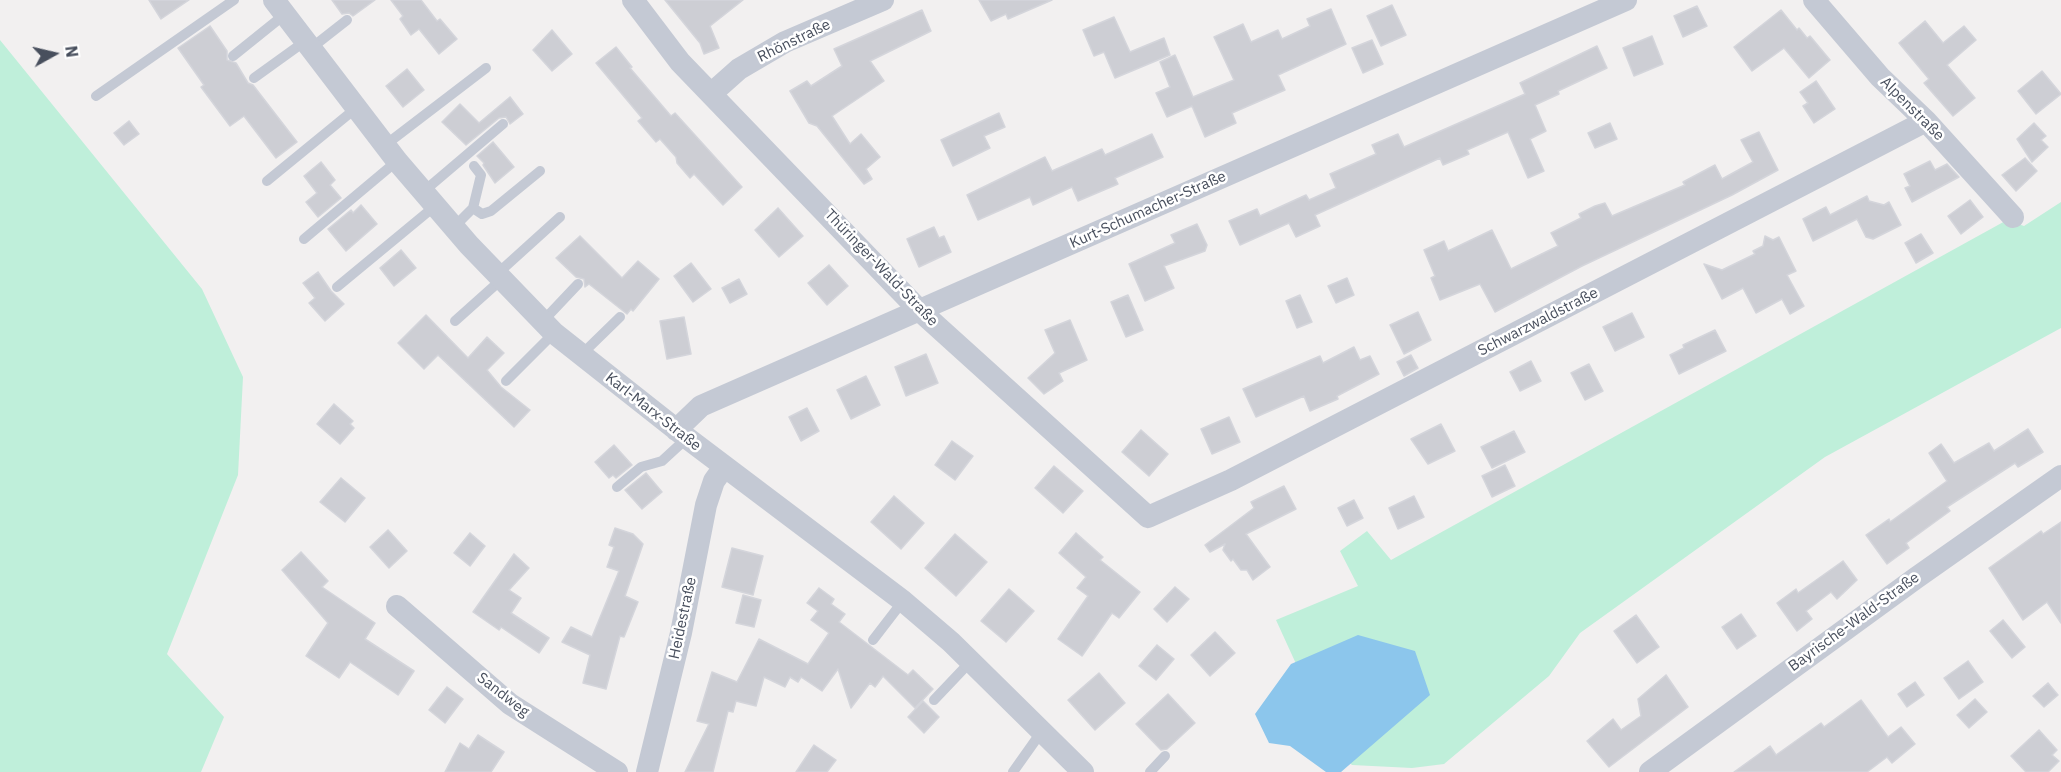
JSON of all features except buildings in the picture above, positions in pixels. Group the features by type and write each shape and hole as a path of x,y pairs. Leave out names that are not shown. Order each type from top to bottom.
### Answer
{"street":[{"name":"Thüringer-Wald-Straße","path":"633,0 680,62 919,310 1148,517"},
{"name":"Rhönstraße","path":"712,93 739,69 785,42 884,0"},
{"name":"Kurt-Schumacher-Straße","path":"681,434 701,406 1626,0"},
{"name":"Alpenstraße","path":"1814,0 1887,84 1926,121 2013,217"},
{"name":"Karl-Marx-Straße","path":"279,8 355,109 453,228 548,327 580,356 681,434 903,601 971,661 1083,772"},
{"name":"Schwarzwaldstraße","path":"1148,517 1241,475 1926,121"},
{"name":"Heidestraße","path":"647,772 681,633 706,505 714,481 724,467"},
{"name":"Bayrische-Wald-Straße","path":"1650,772 1916,578 2061,476"},
{"name":"Sandweg","path":"397,606 510,704 617,772"}],"lane":[{"path":"96,96 234,0"},
{"path":"233,56 279,8"},
{"path":"254,78 347,21"},
{"path":"304,239 390,153 486,68"},
{"path":"267,181 355,109"},
{"path":"337,287 503,124"},
{"path":"453,228 472,208 481,175 474,166"},
{"path":"472,208 482,213 491,211 540,171"},
{"path":"455,321 560,217"},
{"path":"506,381 578,284"},
{"path":"580,356 620,317"},
{"path":"617,487 641,467 662,461 681,434"},
{"path":"873,640 903,601"},
{"path":"934,700 971,661"},
{"path":"1013,772 1042,730"},
{"path":"1150,772 1164,756"}],"green space":[{"path":"0,40 202,289 243,377 238,475 167,654 224,717 201,772 0,772"},
{"path":"2061,202 2061,328 1825,457 1580,633 1549,676 1444,764 1412,768 1352,765 1335,749 1276,620 1358,586 1340,551 1367,531 1391,560 2007,220 2024,226"}],"water":[{"path":"1358,635 1415,651 1430,695 1341,772 1326,772 1290,746 1269,743 1255,714 1291,664"}]}
